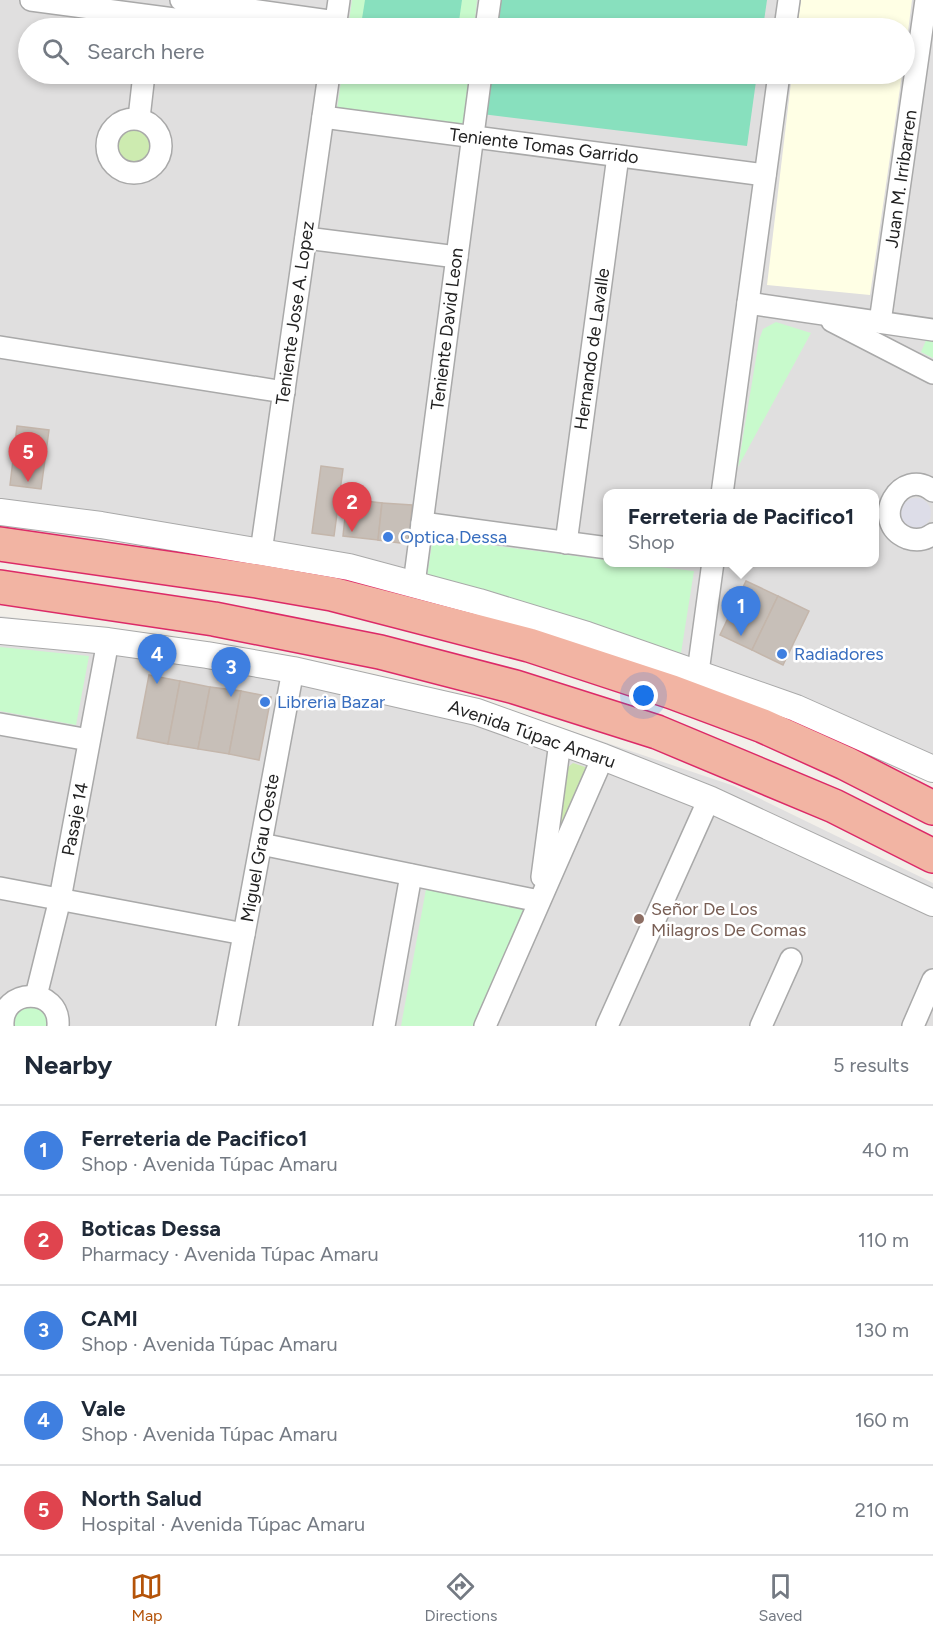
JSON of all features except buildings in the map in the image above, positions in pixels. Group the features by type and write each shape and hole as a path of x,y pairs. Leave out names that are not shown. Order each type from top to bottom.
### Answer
{"highway":[{"path":"0,544 332,594 529,645 672,692 764,726 845,763 933,808"},
{"name":"Avenida Túpac Amaru","path":"0,587 214,619 380,652 515,687 657,732 834,806 933,856"}],"street":[{"path":"31,0 128,18"},
{"path":"181,0 288,18"},
{"path":"337,18 339,0"},
{"path":"487,18 490,0"},
{"path":"786,18 789,0"},
{"name":"Juan M. Irribarren","path":"915,77 926,0"},
{"path":"139,118 143,84"},
{"name":"Teniente Jose A. Lopez","path":"261,552 328,84"},
{"name":"Teniente David Leon","path":"414,584 480,84"},
{"path":"723,489 778,84"},
{"name":"Juan M. Irribarren","path":"880,322 914,84"},
{"name":"Teniente Tomas Garrido","path":"323,117 765,175"},
{"name":"Hernando de Lavalle","path":"566,543 618,156"},
{"path":"306,238 456,257"},
{"path":"748,303 933,330"},
{"path":"815,313 933,373"},
{"path":"0,347 284,392"},
{"path":"932,486 912,485 903,488 891,502 889,512 895,530 902,536 920,540 933,534"},
{"path":"0,512 101,525 349,567 414,584 565,628 698,672 796,708 933,769"},
{"path":"422,523 603,547"},
{"path":"698,672 711,567"},
{"name":"Avenida Túpac Amaru","path":"0,631 108,641 207,655 293,670 477,712 603,757 709,799 933,903"},
{"name":"Pasaje 14","path":"36,996 60,899 108,641"},
{"name":"Miguel Grau Oeste","path":"227,1026 293,670"},
{"path":"0,724 89,740"},
{"path":"539,901 560,741"},
{"path":"485,1026 603,757"},
{"path":"607,1026 709,799"},
{"path":"261,844 539,901"},
{"path":"384,1026 411,875"},
{"path":"0,888 244,934"},
{"path":"761,1026 791,959"},
{"path":"922,1018 933,980"},
{"path":"3,1026 5,1012 10,1005 27,996 45,999 52,1005 57,1013 58,1026"}],"shaded area":[{"path":"0,0 933,0 933,783 869,751 720,688 370,582 235,558 0,526"},
{"path":"801,0 912,0 910,18 798,18"},
{"path":"791,84 901,84 870,295 767,285"},
{"path":"916,498 927,502 931,513 927,524 916,528 905,524 901,513 905,502"},
{"path":"0,616 204,642 489,703 734,786 933,883 933,1026 0,1026"}],"green space":[{"path":"352,0 477,0 475,18 349,18"},
{"path":"365,0 462,0 459,18 362,18"},
{"path":"496,0 767,0 764,18 494,18"},
{"path":"341,84 468,84 463,126 337,110"},
{"path":"486,84 756,84 747,146 482,114"},
{"path":"132,125 140,126 147,131 152,138 152,154 147,161 140,166 132,167 124,166 117,161 112,154 111,146 112,138 117,131 124,126"},
{"path":"776,322 811,333 738,467 759,340 763,329"},
{"path":"927,338 933,339 933,358 921,352"},
{"path":"433,538 603,559 603,567 659,567 694,571 681,653 427,576"},
{"path":"0,647 89,656 76,725 0,711"},
{"path":"573,763 585,767 586,772 560,831 556,830 567,768"},
{"path":"426,889 524,909 473,1026 401,1026"},
{"path":"36,1001 54,1026 8,1026 10,1012"}],"place":[{"name":"North Salud","path":"28,482"},
{"name":"Boticas Dessa","path":"352,532"},
{"name":"Optica Dessa","path":"388,537"},
{"name":"Ferreteria de Pacifico1","path":"741,636"},
{"name":"Radiadores","path":"782,654"},
{"name":"Vale","path":"157,684"},
{"name":"CAMI","path":"231,697"},
{"name":"Libreria Bazar","path":"265,702"},
{"name":"Señor De Los Milagros De Comas","path":"639,919"}]}
